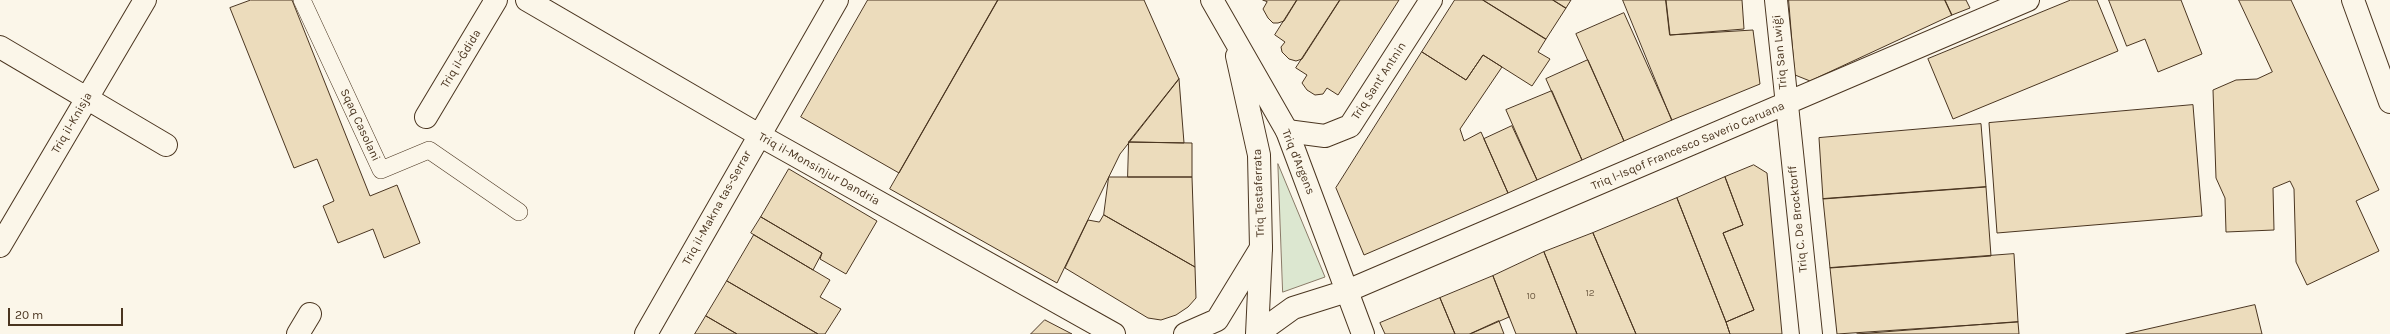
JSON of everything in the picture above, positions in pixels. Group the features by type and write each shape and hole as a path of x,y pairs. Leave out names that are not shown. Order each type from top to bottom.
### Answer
{"street":[{"name":"Triq il-Knisja","path":"0,246 86,97 145,0"},
{"name":"Triq il-Ġdida","path":"426,117 496,0"},
{"name":"Triq il-Monsinjur Dandria","path":"527,0 759,136 1114,334"},
{"name":"Triq il-Makna tas-Serrar","path":"646,334 837,0"},
{"name":"Triq d'Argens","path":"1212,0 1232,31 1286,131 1363,334"},
{"name":"Triq Sant' Antnin","path":"1286,131 1325,136 1350,126 1431,0"},
{"name":"Triq San Lwiġi","path":"1776,0 1785,104"},
{"name":"Triq l-Isqof Francesco Saverio Caruana","path":"1257,334 1293,308 1347,291 2028,0"},
{"path":"2353,0 2390,102"},
{"name":"Triq Testaferrata","path":"1232,31 1260,155 1260,248 1257,334"},
{"path":"0,47 166,145"},
{"name":"Triq C. De Brocktorff","path":"1785,104 1811,334"},
{"path":"1185,334 1217,320 1260,248"},
{"path":"298,334 310,314"}],"lane":[{"name":"Sqaq Casolani","path":"302,0 381,170 428,150 519,212"}],"green space":[{"path":"1278,164 1325,277 1283,292"}],"building":[{"path":"251,0 292,0 370,196 397,185 420,243 384,258 373,229 338,243 323,206 334,201 317,159 294,168 230,8"},
{"path":"868,0 998,0 899,173 801,117"},
{"path":"998,0 1144,0 1179,79 1120,154 1057,283 890,189"},
{"path":"1263,0 1297,0 1284,21 1273,23 1263,9 1267,2"},
{"path":"1297,0 1340,0 1302,59 1296,61 1289,59 1282,52 1281,47 1285,42 1275,35"},
{"path":"1340,0 1399,0 1338,95 1327,88 1323,94 1315,95 1307,90 1302,83 1307,75 1296,68"},
{"path":"1455,0 1483,0 1546,39 1538,52 1550,59 1532,86 1483,55 1466,80 1422,52"},
{"path":"1483,0 1553,0 1566,8 1546,39"},
{"path":"1553,0 1571,0 1566,8"},
{"path":"1623,0 1666,0 1670,35 1753,30 1760,84 1672,120"},
{"path":"1666,0 1742,0 1744,29 1670,35"},
{"path":"1789,0 1945,0 1952,15 1810,81 1795,75"},
{"path":"1945,0 1966,0 1970,8 1952,15"},
{"path":"2071,0 2097,0 2118,51 1953,119 1928,59"},
{"path":"2109,0 2181,0 2202,54 2158,72 2145,39 2127,46"},
{"path":"2239,0 2291,0 2379,190 2356,201 2379,251 2307,285 2296,262 2294,189 2290,181 2273,188 2274,230 2226,232 2225,198 2216,178 2213,90 2236,80 2257,79 2272,72"},
{"path":"1624,13 1672,120 1624,141 1576,34"},
{"path":"1422,52 1466,80 1483,55 1502,67 1460,129 1464,141 1481,132 1508,193 1364,255 1336,188"},
{"path":"1588,60 1624,141 1582,160 1546,79"},
{"path":"1179,79 1184,143 1129,142"},
{"path":"1552,91 1582,160 1537,180 1506,110"},
{"path":"2193,105 2202,216 1997,233 1989,123"},
{"path":"1981,124 1986,187 1823,199 1819,138"},
{"path":"1512,126 1537,180 1508,193 1484,139"},
{"path":"1129,142 1192,143 1192,177 1128,177"},
{"path":"1754,165 1767,173 1782,334 1730,334 1726,322 1754,310 1723,233 1743,225 1725,177"},
{"path":"789,169 877,221 846,274 820,259 822,253 761,217"},
{"path":"1109,177 1192,177 1195,267 1104,215"},
{"path":"1725,177 1743,225 1723,233 1754,310 1726,322 1677,198"},
{"path":"1986,187 1991,256 1830,268 1823,199"},
{"path":"1677,198 1730,334 1636,334 1593,233"},
{"path":"1104,215 1195,267 1196,298 1188,307 1176,315 1161,320 1148,318 1065,268 1088,220 1099,222"},
{"path":"761,217 822,253 813,270 751,233"},
{"path":"1593,233 1636,334 1577,334 1544,252"},
{"path":"754,235 830,280 820,297 841,309 825,334 818,334 727,281"},
{"path":"1544,252 1577,334 1516,334 1493,276"},
{"path":"2014,254 2018,322 1837,334 1830,268"},
{"path":"1493,276 1509,317 1470,334 1455,334 1440,298"},
{"path":"727,281 818,334 737,334 706,316"},
{"path":"1440,298 1455,334 1385,334 1380,323"},
{"path":"2255,305 2262,334 2126,334"},
{"path":"706,316 737,334 695,334"},
{"path":"1045,320 1072,334 1031,334"},
{"path":"1499,321 1504,334 1470,334"},
{"path":"2018,322 2019,334 1857,334"}]}
